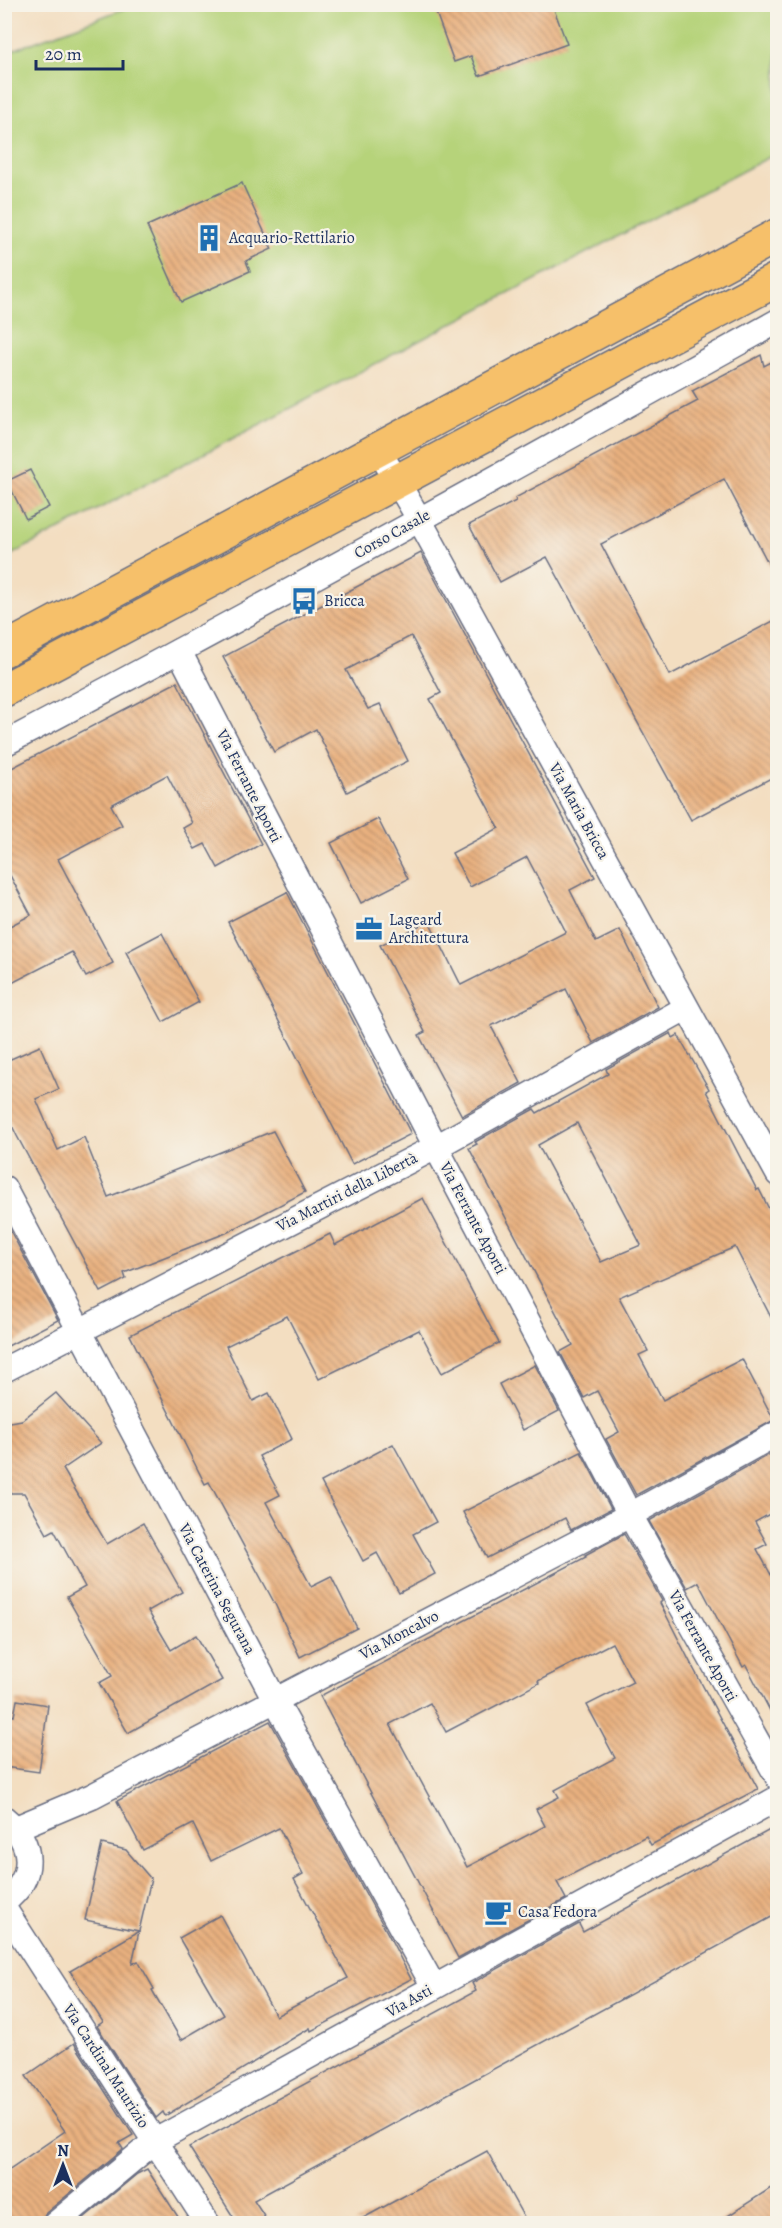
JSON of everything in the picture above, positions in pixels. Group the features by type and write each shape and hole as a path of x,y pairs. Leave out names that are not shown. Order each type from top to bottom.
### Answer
{"main road":[{"path":"4,650 777,235"},
{"path":"4,690 777,279"}],"street":[{"name":"Corso Casale","path":"4,744 179,651 777,321"},
{"name":"Via Maria Bricca","path":"378,449 419,519 777,1174"},
{"name":"Via Ferrante Aporti","path":"179,651 630,1515 777,1778"},
{"name":"Via Martiri della Libertà","path":"4,1370 436,1147 686,1008"},
{"name":"Via Caterina Segurana","path":"4,1188 275,1700 434,1987"},
{"name":"Via Moncalvo","path":"10,1823 92,1796 630,1515 777,1433"},
{"name":"Via Asti","path":"56,2223 154,2140 777,1798"},
{"path":"4,1902 18,1890 26,1875 28,1859 25,1842 10,1823"},
{"name":"Via Cardinal Maurizio","path":"4,1908 208,2223"}],"green space":[{"path":"134,5 777,5 777,153 5,558 5,53"}],"building":[{"path":"450,4 552,4 567,44 479,76 471,56 454,62 435,10"},
{"name":"Acquario-Rettilario","path":"242,183 272,249 246,261 250,271 181,302 147,226"},
{"path":"761,355 764,366 777,359 777,580 724,479 601,544 670,675 777,619 777,775 691,820 547,557 500,582 469,525 516,501 515,498 698,401 692,391"},
{"path":"30,470 49,507 26,519 7,481"},
{"path":"421,553 595,877 570,890 596,942 620,930 658,1007 593,1043 566,989 491,1026 521,1083 462,1116 419,1035 425,1032 380,945 429,921 461,985 566,932 527,857 470,887 452,853 499,828 430,699 441,693 411,636 346,670 368,709 380,704 408,761 347,792 316,729 274,752 223,657"},
{"path":"177,682 261,844 218,868 205,844 195,849 183,828 192,823 167,775 111,805 122,825 58,859 113,963 86,977 72,952 4,987 4,929 31,915 4,864 4,772"},
{"path":"378,819 408,879 361,903 331,843"},
{"path":"287,892 411,1134 352,1164 228,922"},
{"path":"162,933 199,1002 163,1022 126,952"},
{"path":"671,1033 673,1038 678,1035 709,1089 706,1091 777,1225 777,1329 735,1247 619,1297 648,1351 639,1355 663,1400 742,1359 774,1420 636,1495 606,1439 619,1432 597,1391 584,1398 560,1352 573,1345 469,1148 477,1144 475,1142 534,1109 537,1113 608,1074 606,1069","holes":["577,1123 641,1245 601,1262 538,1145"]},
{"path":"40,1046 59,1089 36,1099 58,1150 84,1137 108,1197 273,1131 305,1192 226,1233 124,1273 126,1279 101,1292 4,1109 4,1062"},
{"path":"423,1198 499,1343 442,1373 419,1330 319,1379 287,1316 226,1346 253,1401 269,1393 292,1439 259,1456 280,1495 266,1502 311,1586 331,1576 357,1628 300,1657 275,1604 209,1482 205,1484 130,1335 330,1234 335,1245"},
{"path":"4,1219 58,1320 4,1348"},
{"path":"535,1365 559,1411 523,1430 499,1384"},
{"path":"56,1393 101,1443 63,1469 107,1544 143,1523 182,1592 148,1611 171,1650 196,1635 222,1680 128,1733 99,1683 112,1676 67,1597 85,1587 54,1530 47,1534 24,1493 4,1493 4,1423 22,1420"},
{"path":"393,1444 436,1522 413,1534 435,1574 399,1593 377,1553 363,1561 321,1482"},
{"path":"777,1450 777,1510 755,1522 767,1544 757,1549 777,1586 777,1724 746,1665 743,1667 698,1582 687,1588 649,1521"},
{"path":"581,1452 611,1509 571,1530 565,1518 487,1558 463,1512"},
{"path":"624,1534 662,1601 660,1603 690,1662 758,1789 651,1845 646,1836 557,1882 566,1899 458,1958 320,1696 586,1557 585,1555","holes":["612,1643 633,1682 587,1705 615,1758 555,1790 559,1797 536,1809 545,1826 467,1867 390,1724 430,1703 446,1732"]},
{"path":"17,1700 48,1705 39,1772 4,1767 4,1714 14,1716"},
{"path":"270,1721 411,1979 311,2031 310,2028 165,2116 163,2112 156,2118 97,2026 103,2022 70,1971 139,1931 132,1964 138,1961 181,2040 224,2015 179,1938 220,1915 276,2016 348,1978 294,1879 303,1874 279,1828 211,1861 193,1824 143,1850 117,1801"},
{"path":"777,1826 777,1914 254,2200 269,2223 237,2223 189,2147 476,1991 472,1983 579,1924 583,1932"},
{"path":"102,1844 126,1850 151,1879 139,1931 85,1920"},
{"path":"74,2043 133,2135 119,2143 123,2149 46,2213 41,2223 4,2223 4,2173 65,2131 26,2076"},
{"path":"487,2151 527,2223 354,2223"},
{"path":"147,2169 182,2223 78,2223 137,2174"},
{"path":"777,2184 777,2223 717,2223"}],"place":[{"name":"Acquario-Rettilario","path":"209,238"},
{"name":"Bricca","path":"304,601"},
{"name":"Lageard Architettura","path":"369,929"},
{"name":"Casa Fedora","path":"498,1912"}]}
